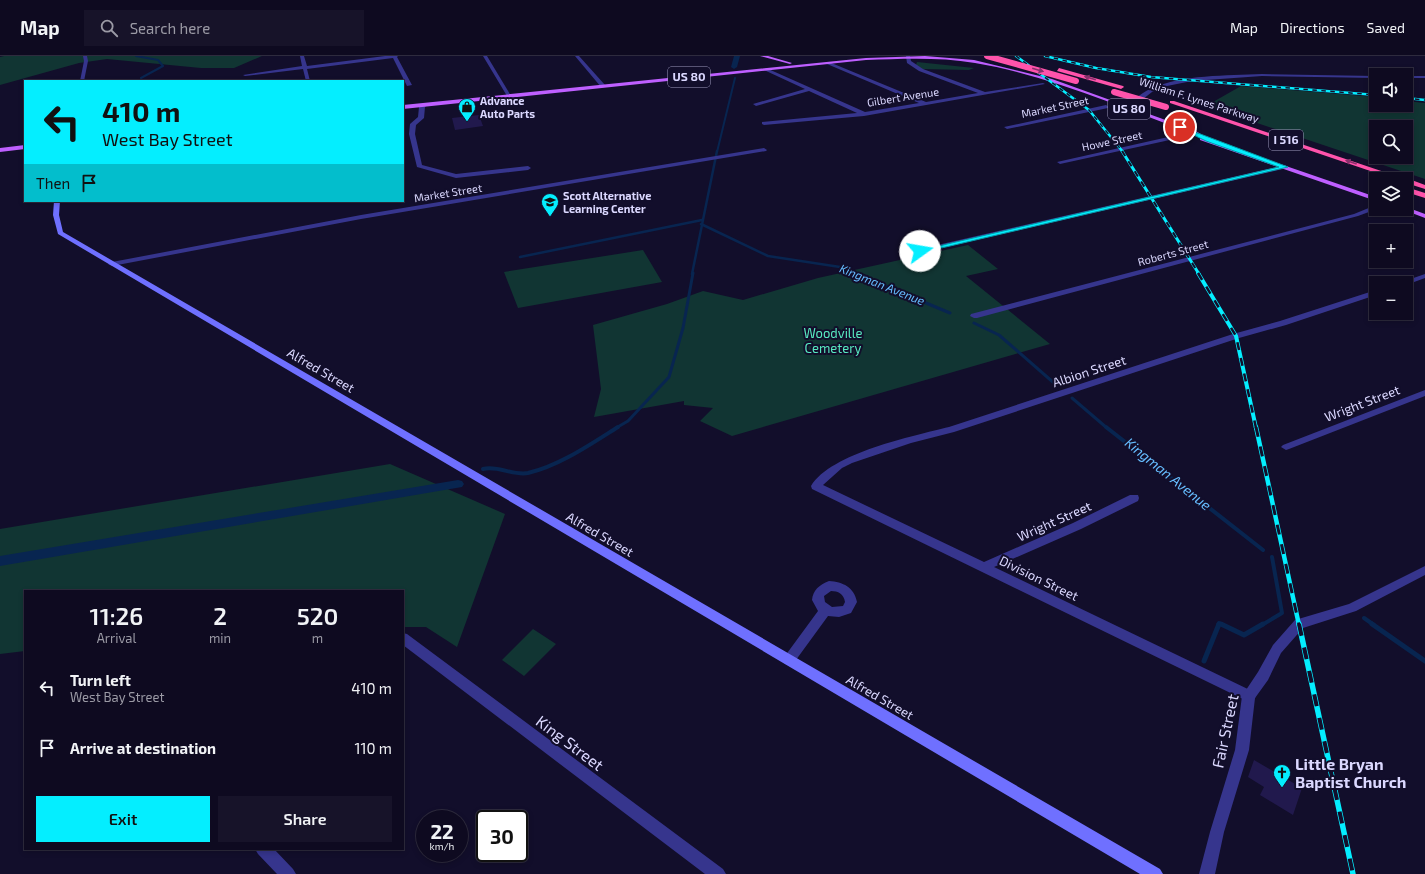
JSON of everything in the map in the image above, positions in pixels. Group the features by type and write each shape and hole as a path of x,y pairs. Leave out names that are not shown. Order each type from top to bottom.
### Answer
{"highway":[{"name":"William F. Lynes Parkway","path":"987,56 1114,92 1169,104 1379,172"},
{"name":"William F. Lynes Parkway","path":"1011,56 1120,87 1354,171"},
{"path":"1413,183 1425,187"},
{"path":"1413,192 1425,196"}],"main road":[{"path":"970,56 988,63"},
{"name":"US 80","path":"404,107 603,86 763,61 808,64 879,58 962,58 988,63 1050,80 1186,135 1207,140 1369,197"},
{"name":"US 80","path":"962,58 966,63 1004,72 1106,106 1125,110 1194,132 1207,140"},
{"path":"763,61 808,64"},
{"path":"0,150 24,147"},
{"name":"Alfred Street","path":"57,202 56,215 60,233 1155,874"},
{"path":"1413,212 1425,216"}],"street":[{"path":"82,80 86,61 85,56"},
{"path":"302,56 308,80"},
{"path":"245,75 395,56 408,85"},
{"path":"485,56 509,95"},
{"path":"577,56 603,86"},
{"path":"908,57 909,62 921,70 985,94"},
{"path":"763,61 810,89 864,114"},
{"path":"829,63 926,104"},
{"path":"1125,110 1156,88 1179,82 1208,78 1262,75 1369,77"},
{"path":"1413,77 1425,77"},
{"name":"Gilbert Avenue","path":"764,123 864,114 1043,84"},
{"path":"756,104 810,89"},
{"path":"424,104 422,107 421,118 413,124 412,134 419,166 456,176 528,168"},
{"name":"Market Street","path":"1007,127 1106,106"},
{"name":"Howe Street","path":"1060,162 1186,135"},
{"name":"Market Street","path":"112,264 361,217 609,177 764,150"},
{"path":"920,251 1285,167"},
{"name":"Roberts Street","path":"974,316 1369,210"},
{"path":"1413,280 1425,276"},
{"name":"Albion Street","path":"816,486 838,466 909,440 958,427 1236,336 1283,323 1369,294"},
{"name":"Wright Street","path":"1286,447 1425,393"},
{"name":"Division Street","path":"816,486 1249,696"},
{"name":"Wright Street","path":"984,567 1077,526 1134,498"},
{"name":"Fair Street","path":"1207,874 1217,832 1242,750 1249,696 1263,676 1278,649 1299,624 1352,608 1425,570"},
{"path":"789,660 825,611"},
{"name":"King Street","path":"404,639 718,874"},
{"path":"264,850 288,874"}],"green space":[{"path":"262,56 234,68 201,68 107,59 79,63 0,85 0,57"},
{"path":"917,62 974,68 969,70 922,69 916,65"},
{"path":"1241,86 1369,96 1369,112 1413,112 1413,102 1425,103 1425,179 1413,175 1413,172 1404,172 1380,164 1413,164 1413,120 1369,120 1369,160 1206,106"},
{"name":"Woodville Cemetery","path":"968,245 998,269 966,276 1050,344 732,436 700,421 713,408 684,405 684,401 594,417 601,389 593,325 667,304 703,291 743,300 818,278"},
{"path":"643,250 662,282 518,308 504,272"},
{"path":"390,464 505,514 457,647 426,627 404,627 404,590 24,590 24,651 0,654 0,529"},
{"path":"533,629 556,644 524,676 502,660"}],"building":[{"name":"Advance Auto Parts","path":"479,115 483,126 455,130 452,118"},
{"name":"Little Bryan Baptist Church","path":"1254,760 1302,788 1293,815 1260,795 1264,787 1248,777"}],"waterway":[{"path":"136,56 158,60 163,66 141,78"},
{"path":"734,67 737,56"},
{"path":"717,152 735,78"},
{"path":"702,225 717,151"},
{"path":"520,257 702,220"},
{"path":"692,274 702,225"},
{"name":"Kingman Avenue","path":"702,225 768,256 840,267 856,274"},
{"path":"616,428 628,421 669,377 683,328 693,273"},
{"name":"Kingman Avenue","path":"854,273 950,313"},
{"name":"Kingman Avenue","path":"974,323 999,335 1054,383"},
{"name":"Kingman Avenue","path":"1072,398 1107,428"},
{"path":"483,469 494,468 522,474 540,470 574,454 618,427"},
{"name":"Kingman Avenue","path":"1106,427 1263,550"},
{"path":"0,561 458,484"},
{"path":"1262,625 1282,613 1272,557"},
{"name":"Kingman Avenue","path":"1364,618 1374,625"},
{"path":"1218,625 1219,623 1221,624"},
{"path":"1204,661 1219,624"},
{"path":"1221,624 1244,635 1263,624"},
{"name":"Kingman Avenue","path":"1372,624 1425,661"}],"railway":[{"path":"1016,56 1089,110 1123,152"},
{"path":"1045,56 1096,68 1151,77 1369,94"},
{"path":"1413,99 1425,100"},
{"path":"1122,151 1199,274"},
{"path":"1198,273 1236,336 1256,428"},
{"path":"1256,427 1299,625"},
{"path":"1299,624 1353,874"}],"place":[{"name":"Advance Auto Parts","path":"467,122"},
{"name":"Scott Alternative Learning Center","path":"550,217"},
{"name":"Little Bryan Baptist Church","path":"1282,788"}],"route":[{"path":"920,251 1285,167 1207,140 1194,132 1180,127"}]}
